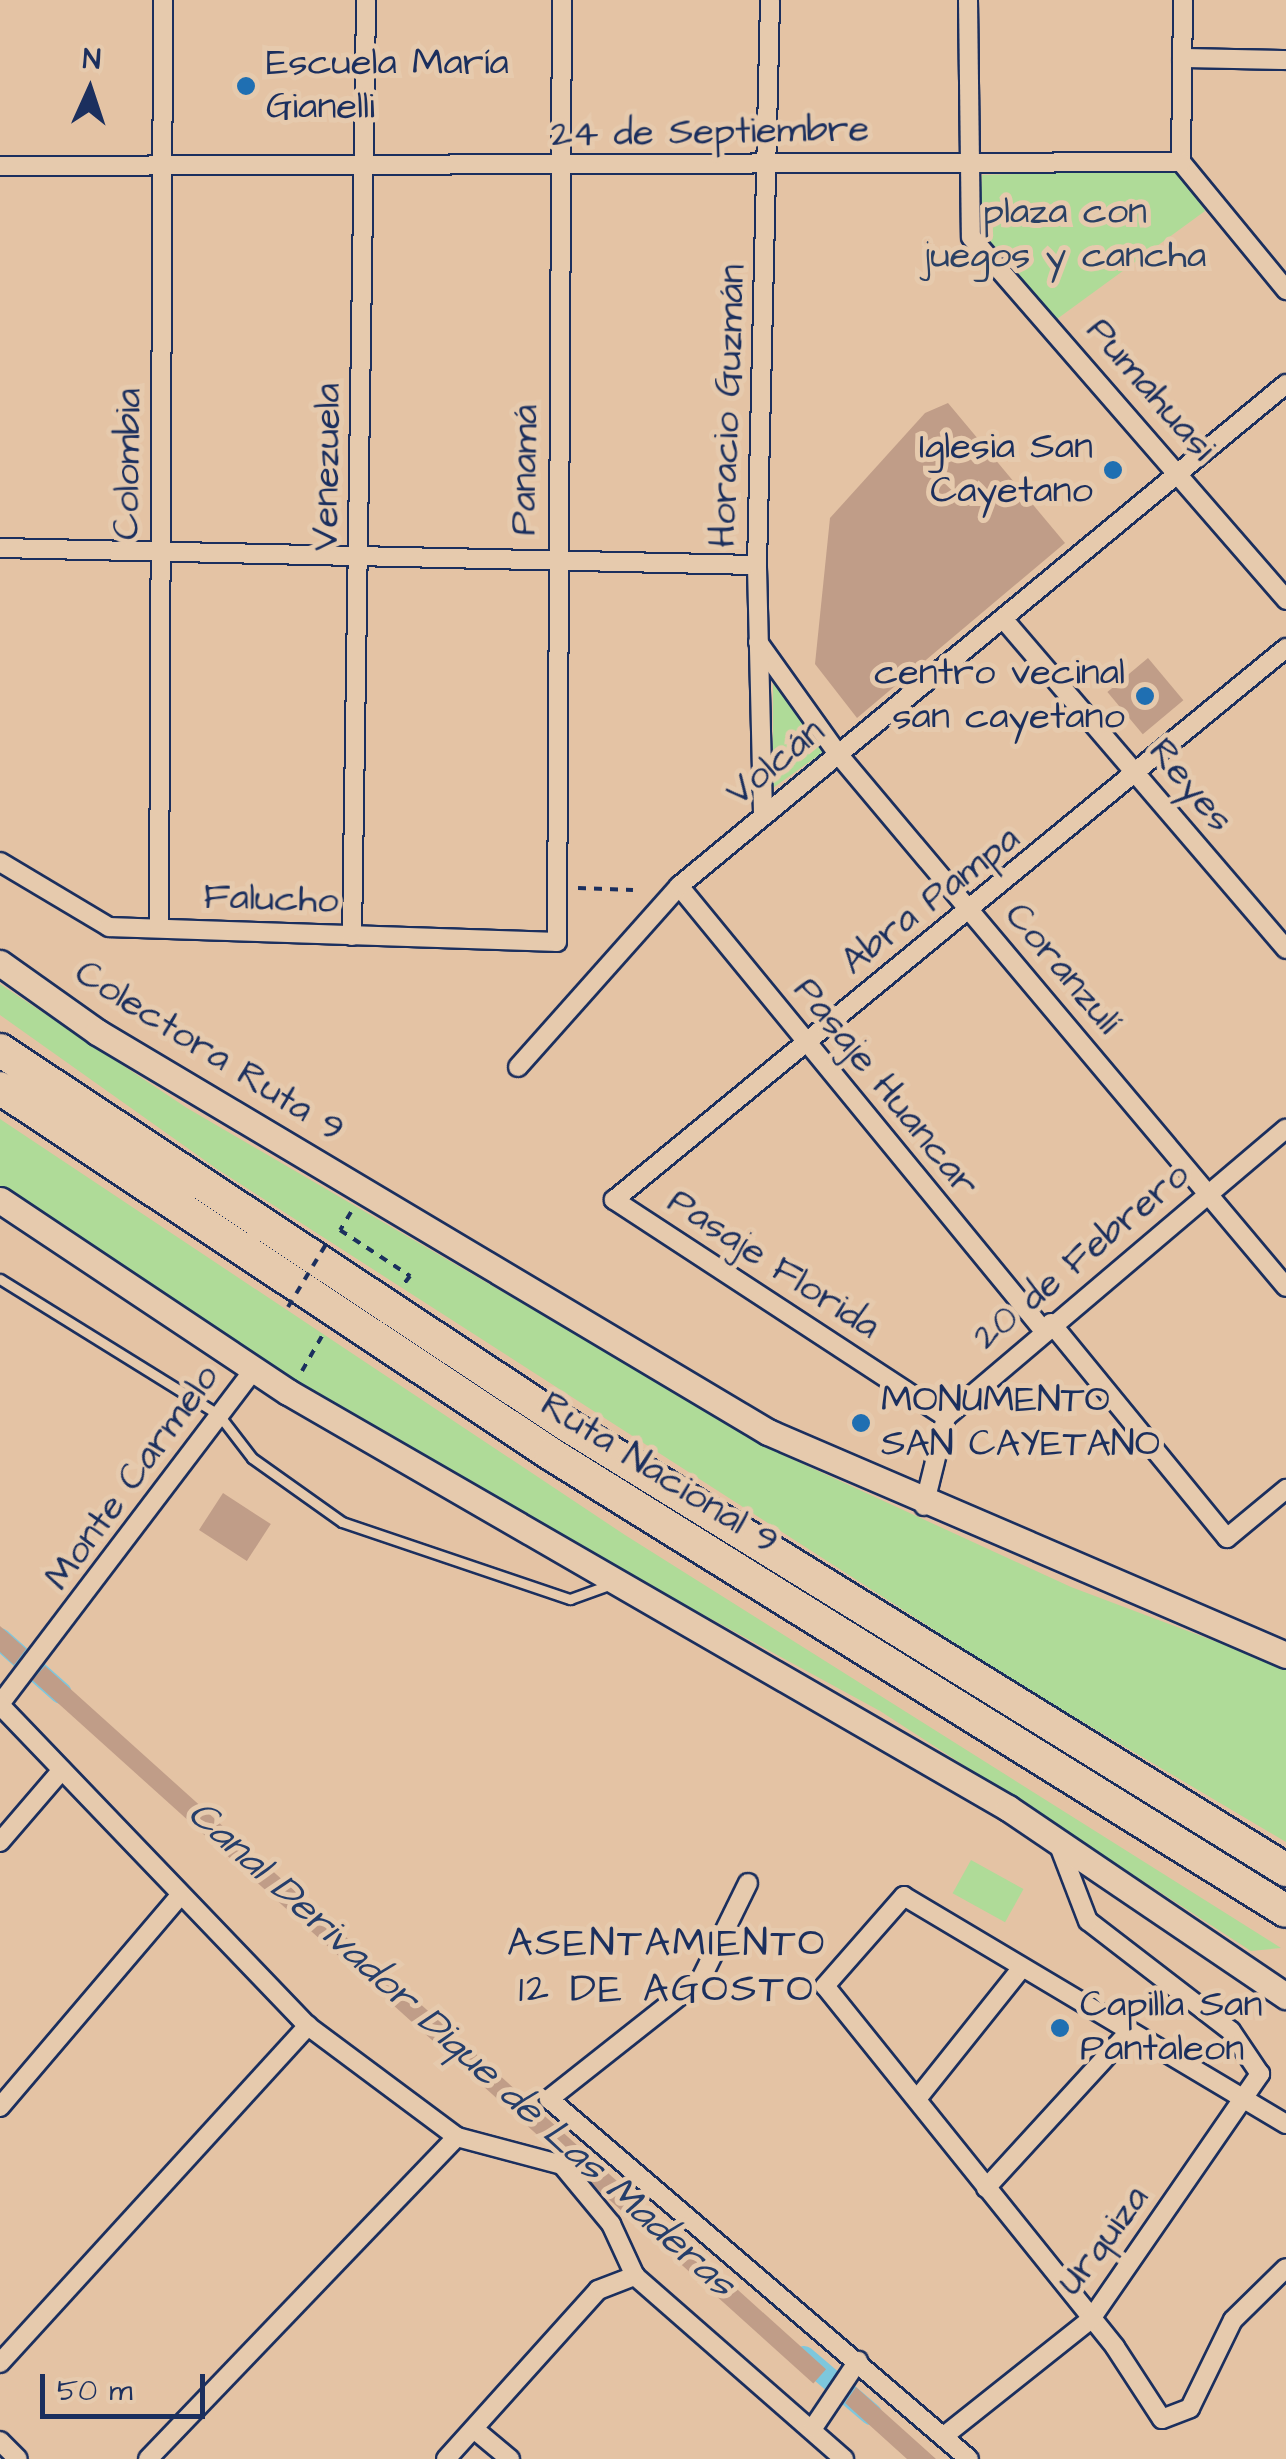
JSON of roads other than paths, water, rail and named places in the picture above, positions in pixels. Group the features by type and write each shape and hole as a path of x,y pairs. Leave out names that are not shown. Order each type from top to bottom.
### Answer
{"highway":[{"name":"Ruta Nacional 9","path":"0,1050 663,1486 1286,1870"},
{"name":"Ruta Nacional 9","path":"0,1088 551,1454 1280,1907"}],"street":[{"name":"Colombia","path":"159,928 163,0"},
{"name":"Venezuela","path":"352,936 366,0"},
{"name":"Panamá","path":"557,942 562,0"},
{"name":"Horacio Guzmán","path":"763,813 757,565 770,0"},
{"name":"Pumahuasi","path":"968,0 967,164 972,237 1286,600"},
{"path":"1183,0 1181,162 1286,290"},
{"path":"1182,58 1286,60"},
{"name":"24 de Septiembre","path":"0,166 365,169 1181,162"},
{"name":"Volcán","path":"518,1066 680,886 763,813 1005,621 1286,384"},
{"path":"0,548 757,565"},
{"name":"Reyes","path":"1005,621 1286,949"},
{"name":"Coranzulí","path":"758,642 838,754 1286,1286"},
{"name":"Abra Pampa","path":"614,1200 804,1041 972,913 1286,648"},
{"name":"Falucho","path":"0,862 109,927 557,942"},
{"name":"Pasaje Huancar","path":"680,886 804,1041 1227,1538 1286,1489"},
{"name":"Colectora Ruta 9","path":"0,963 382,1202 768,1432 924,1506 1286,1654"},
{"name":"20 de Febrero","path":"946,1418 1047,1327 1286,1129"},
{"path":"0,1200 254,1370 1058,1843 1286,1996"},
{"name":"Pasaje Florida","path":"614,1200 946,1418"},
{"name":"Monte Carmelo","path":"0,1705 65,1625 254,1370"},
{"path":"924,1506 946,1418"},
{"path":"0,1705 180,1898 308,2026 458,2137 562,2165 611,2224 635,2276 844,2459"},
{"path":"0,1842 62,1770"},
{"path":"1058,1843 1088,1921 1255,2056 1260,2074 1247,2101"},
{"path":"748,1883 701,1979 550,2099 969,2459"},
{"path":"1286,2124 1126,2034 904,1896 826,1986 1091,2319 1162,2418 1190,2408 1233,2320 1286,2268"},
{"path":"0,2107 180,1898"},
{"path":"918,2099 1020,1970"},
{"path":"0,2363 308,2026"},
{"path":"986,2188 1126,2034"},
{"name":"Urquiza","path":"944,2436 1091,2319 1247,2101"},
{"path":"148,2459 458,2137"},
{"path":"446,2459 598,2290 635,2276"},
{"path":"813,2428 858,2361"},
{"path":"474,2429 510,2459"},
{"path":"0,2441 18,2459"}],"lane":[{"path":"0,1279 218,1415 252,1458 342,1522 570,1599 614,1582"}],"waterway":[{"name":"Canal Derivador Dique de Las Maderas","path":"0,1639 61,1693"},
{"name":"Canal Derivador Dique de Las Maderas","path":"804,2357 871,2414"}],"place":[{"name":"Escuela María Gianelli","path":"246,86"},
{"name":"Iglesia San Cayetano","path":"1113,470"},
{"name":"centro vecinal san cayetano","path":"1145,696"},
{"name":"MONUMENTO SAN CAYETANO","path":"861,1423"},
{"name":"Capilla San Pantaleon","path":"1060,2028"}],"district":[{"name":"ASENTAMIENTO 12 DE AGOSTO","path":"667,1967"}],"park label":[{"name":"plaza con juegos y cancha","path":"1065,235"}]}
